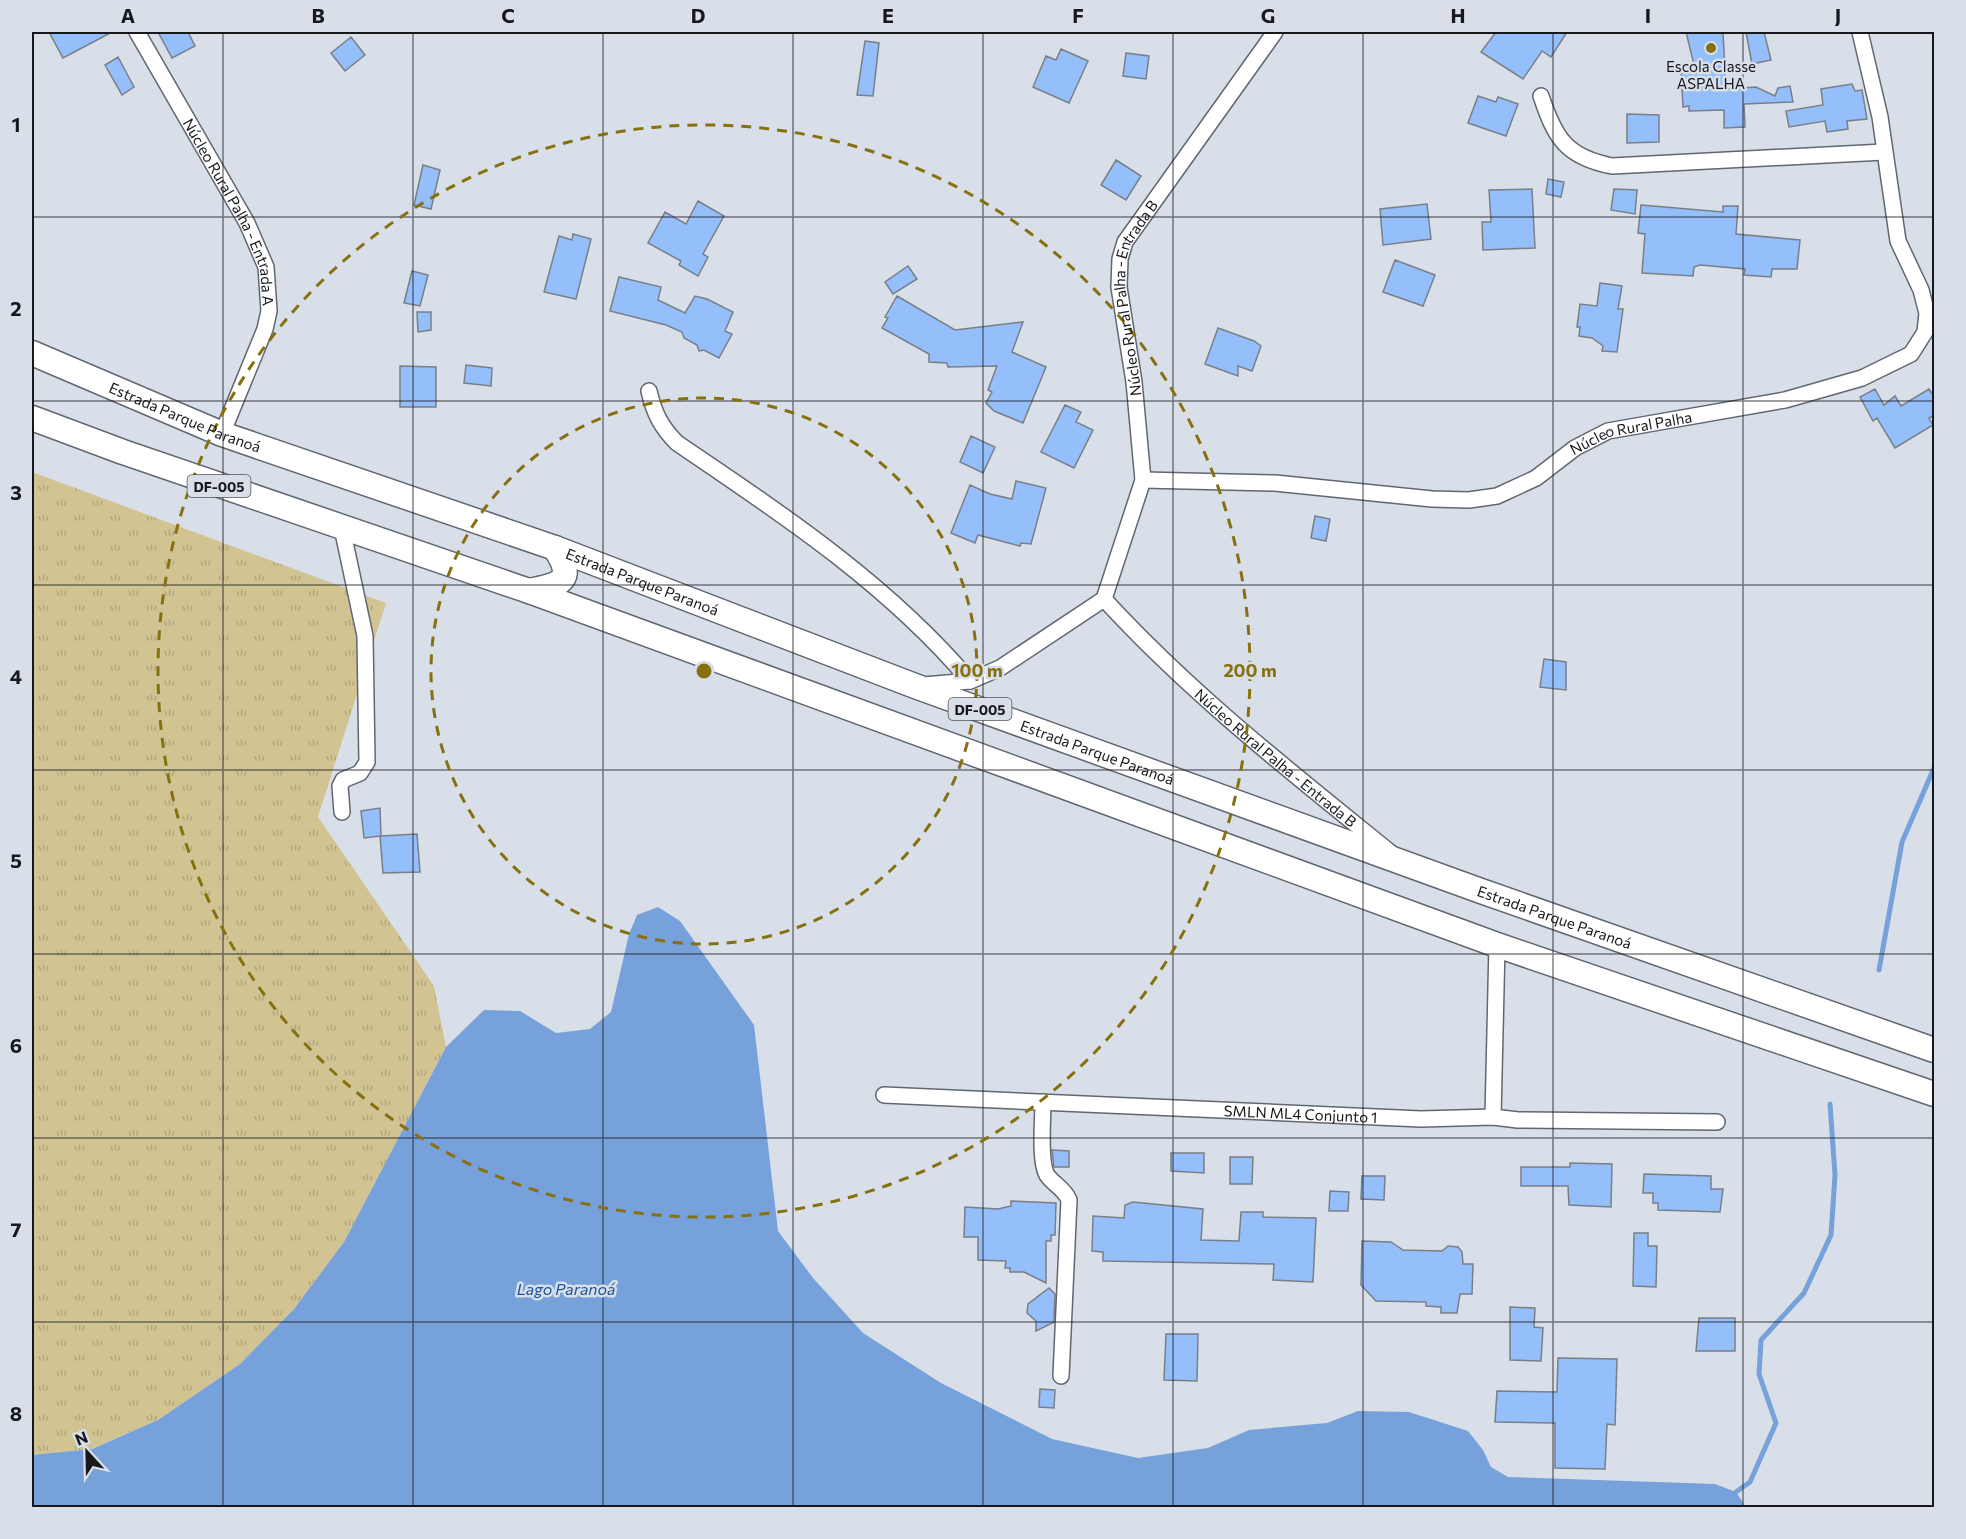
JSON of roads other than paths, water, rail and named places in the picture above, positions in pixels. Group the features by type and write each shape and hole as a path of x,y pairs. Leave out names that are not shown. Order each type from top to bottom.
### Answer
{"main road":[{"name":"Estrada Parque Paranoá","path":"32,353 222,434 555,548 915,686 1935,1050"},
{"name":"DF-005","path":"32,418 342,528 530,591 1497,945 1935,1094"},
{"path":"530,591 557,585 564,577 566,568 555,548"}],"street":[{"name":"Núcleo Rural Palha - Entrada A","path":"137,32 247,223 266,267 269,310 265,329 222,434"},
{"name":"Núcleo Rural Palha - Entrada B","path":"1275,32 1125,242 1119,287 1134,382 1143,480 1104,599 1151,650 1218,711 1401,860"},
{"name":"Núcleo Rural Palha","path":"1143,480 1275,483 1469,500 1497,496 1536,478 1575,448 1608,431 1785,400 1880,371 1911,354 1925,332 1927,313 1921,290 1898,241 1880,117 1860,32"},
{"path":"1541,96 1551,125 1566,146 1588,161 1612,166 1884,152"},
{"path":"649,391 654,412 663,429 677,443 798,526 892,599 941,647 970,681"},
{"path":"342,528 365,636 367,762 360,773 343,780 340,786 342,812"},
{"path":"915,686 970,681 1000,668 1104,599"},
{"path":"1493,1117 1497,945"},
{"name":"SMLN ML4 Conjunto 1","path":"884,1095 1421,1119 1493,1117 1518,1120 1717,1122"},
{"path":"1043,1102 1044,1167 1053,1181 1065,1190 1069,1200 1061,1376"}],"water":[{"name":"Lago Paranoá","path":"658,907 680,921 754,1025 778,1231 813,1278 863,1333 941,1383 1052,1439 1138,1458 1208,1448 1249,1430 1327,1423 1358,1411 1409,1412 1468,1431 1483,1450 1491,1467 1508,1477 1715,1484 1736,1492 1746,1507 32,1507 32,1455 92,1449 158,1420 240,1364 294,1309 344,1242 446,1047 484,1010 520,1011 556,1033 590,1029 611,1012 629,934 637,915"}],"waterway":[{"path":"1879,970 1902,842 1934,768"},
{"path":"1736,1492 1750,1482 1776,1423 1759,1374 1761,1340 1804,1293 1831,1235 1835,1175 1830,1104"}],"place":[{"name":"Escola Classe ASPALHA","path":"1711,48"}]}
